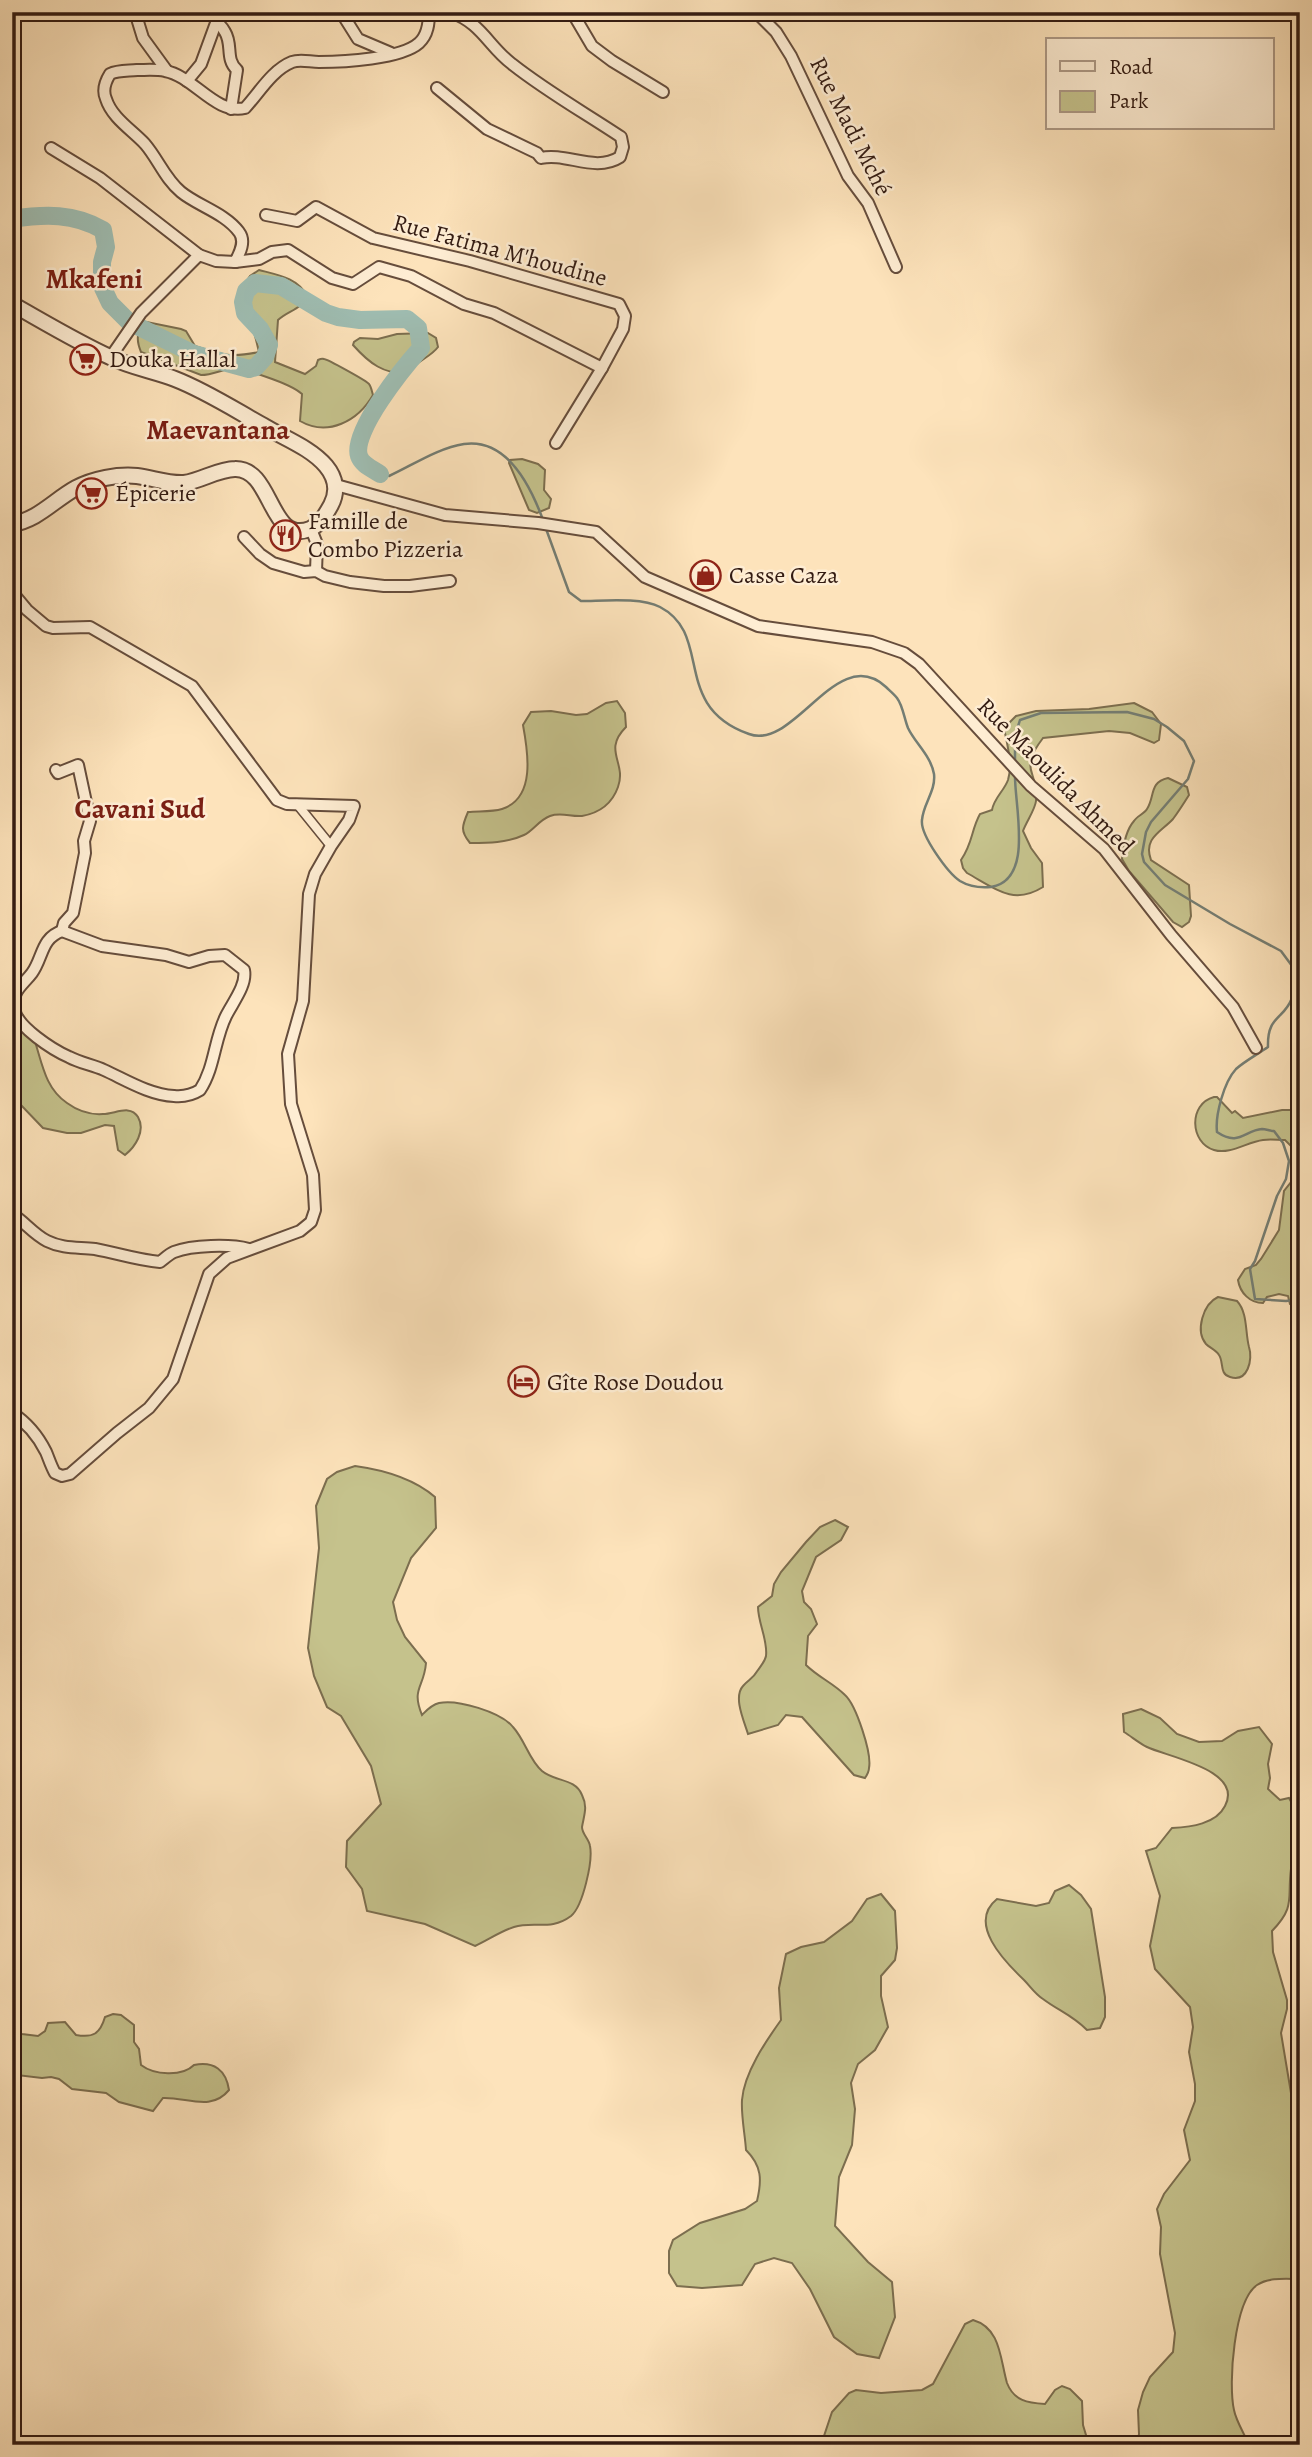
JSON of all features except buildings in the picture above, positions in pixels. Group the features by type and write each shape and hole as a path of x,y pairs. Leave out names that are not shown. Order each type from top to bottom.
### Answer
{"street":[{"path":"135,12 144,38 167,71"},
{"path":"341,12 358,39 391,53"},
{"path":"235,262 242,247 239,231 178,190 146,145 113,112 106,101 106,79 114,71 167,71 187,80 231,109 245,108 274,75 295,61 336,62 378,58 407,50 419,43 428,29 429,12"},
{"path":"437,88 486,129 537,153 541,158 550,156 578,162 613,161 620,157 621,137 527,76 499,52 474,23 450,12"},
{"path":"572,12 592,46 663,92"},
{"name":"Rue Madi Mché","path":"756,12 776,32 791,56 848,176 868,203 896,267"},
{"path":"187,80 201,64 215,18"},
{"path":"215,18 225,31 230,64 237,70 231,109"},
{"path":"51,148 100,178 199,255 216,261 235,262 259,259 272,252 288,250 332,278 353,284 379,267 411,276 464,304 494,313 603,368"},
{"name":"Rue Fatima M'houdine","path":"266,215 297,221 316,206 373,238 470,261 619,304 625,316 623,329 603,368 556,443"},
{"path":"110,358 141,313 199,255"},
{"path":"12,304 110,358 177,379 295,444 326,466 336,485 333,500 325,516 311,529 290,528 279,520 255,476 235,469 186,483 166,483 139,476 117,475 76,488 33,518 12,524"},
{"name":"Rue Maoulida Ahmed","path":"336,485 445,516 538,523 597,532 645,577 758,626 872,642 904,653 919,664 1031,786 1104,849 1171,935 1233,1007 1256,1048"},
{"path":"311,529 317,544 316,570"},
{"path":"244,537 273,563 304,572 316,570 325,576 349,582 410,586 450,581"},
{"path":"12,592 27,610 46,626 90,627 192,686 277,800 297,804 354,806 349,820 315,874 309,894 303,1001 288,1054 291,1104 313,1175 315,1210 311,1222 300,1231 227,1258 209,1274 173,1379 164,1392 149,1408 70,1474 62,1476 55,1473 45,1450 24,1421 12,1413"},
{"path":"56,771 62,772 78,765 90,821 84,841 85,853 73,913 64,923 62,931"},
{"path":"297,804 331,846"},
{"path":"62,931 102,946 166,955 189,962 225,955 244,970 246,978 225,1018 214,1057 200,1090 187,1096 161,1094 129,1083 103,1069 68,1057 40,1040 16,1018 14,998 17,988 25,979 32,972 45,943 55,933 62,931"},
{"path":"13,974 25,979"},
{"path":"12,1214 37,1236 56,1245 98,1250 147,1261 160,1262 173,1252 203,1246 231,1244 249,1249"}],"green space":[{"path":"259,270 293,281 307,296 298,307 278,320 275,362 305,374 316,366 318,360 323,359 367,382 373,395 351,419 331,427 311,426 300,421 302,394 278,381 235,369 201,375 141,352 138,336 147,322 186,331 195,346 212,352 241,355 259,352 243,287 250,276"},
{"path":"428,333 436,338 438,347 409,373 385,370 353,345 360,338 378,339 397,334"},
{"path":"522,459 538,464 545,470 544,490 551,499 549,508 537,513 529,510 509,463 510,460"},
{"path":"617,701 625,713 626,727 619,735 615,750 620,770 618,787 608,803 594,813 582,816 550,816 518,838 491,843 470,843 463,828 468,812 502,809 513,803 525,785 528,761 523,725 531,712 587,714 606,703"},
{"path":"1134,703 1152,712 1161,724 1159,740 1154,743 1130,733 1109,731 1043,738 1035,749 1030,764 1036,801 1023,831 1042,863 1043,887 1022,895 1013,895 995,889 967,873 961,860 977,820 980,814 992,810 1008,780 1010,761 1004,728 1016,716 1036,711 1089,709"},
{"path":"1168,778 1187,787 1189,795 1173,819 1154,836 1149,852 1151,860 1189,885 1191,916 1189,922 1182,927 1173,922 1129,871 1122,859 1125,839 1131,825 1147,809 1155,786"},
{"path":"12,1013 21,1013 28,1024 50,1084 67,1103 89,1113 127,1110 135,1113 140,1122 140,1133 136,1143 125,1155 118,1150 114,1126 105,1125 81,1133 43,1128 20,1104 12,1104"},
{"path":"1214,1097 1232,1113 1235,1111 1243,1118 1282,1110 1300,1110 1300,1264 1297,1268 1300,1278 1300,1309 1290,1304 1288,1296 1279,1294 1267,1297 1263,1303 1254,1301 1243,1293 1238,1280 1245,1269 1256,1265 1261,1259 1279,1230 1284,1191 1295,1177 1298,1164 1293,1148 1285,1140 1257,1141 1226,1151 1206,1146 1197,1132 1196,1115 1206,1101"},
{"path":"1218,1297 1237,1301 1245,1317 1250,1352 1248,1369 1241,1377 1230,1377 1224,1373 1219,1355 1203,1339 1202,1318 1208,1305"},
{"path":"355,1466 398,1476 435,1497 436,1528 411,1558 393,1602 405,1637 426,1663 418,1693 422,1715 434,1705 447,1702 478,1708 499,1716 517,1732 542,1771 575,1786 584,1799 582,1830 590,1846 590,1862 579,1903 571,1916 564,1921 514,1927 475,1946 425,1924 367,1911 362,1889 346,1867 347,1841 381,1804 371,1766 341,1716 327,1707 314,1676 308,1648 319,1548 316,1506 327,1479 337,1472"},
{"path":"835,1520 848,1527 841,1540 816,1557 802,1591 804,1602 811,1609 817,1624 808,1636 806,1665 840,1691 854,1709 868,1752 869,1769 865,1778 854,1775 802,1717 786,1715 778,1725 748,1734 739,1703 740,1691 756,1673 766,1656 758,1607 772,1596 774,1584 781,1572 806,1542 820,1527"},
{"path":"1141,1709 1160,1718 1177,1734 1199,1742 1222,1741 1238,1731 1259,1727 1272,1744 1268,1764 1268,1789 1280,1800 1289,1798 1298,1814 1300,1865 1291,1869 1288,1908 1272,1931 1273,1952 1287,2000 1281,2033 1292,2099 1300,2109 1300,2279 1262,2282 1249,2294 1243,2308 1235,2344 1232,2398 1237,2419 1249,2445 1137,2445 1138,2410 1143,2392 1150,2377 1173,2352 1175,2333 1160,2254 1161,2227 1157,2209 1164,2194 1190,2160 1184,2130 1195,2101 1189,2052 1193,2027 1190,2007 1155,1969 1150,1946 1160,1896 1146,1851 1156,1848 1172,1828 1195,1825 1216,1817 1225,1806 1228,1794 1224,1783 1214,1774 1147,1747 1124,1732 1123,1714"},
{"path":"1069,1885 1091,1909 1105,1997 1105,2017 1100,2028 1087,2030 1037,1995 1007,1963 987,1930 989,1909 997,1899 1036,1906 1049,1903 1055,1891"},
{"path":"881,1894 895,1911 897,1948 895,1960 881,1976 881,1996 888,2027 875,2050 858,2064 851,2083 855,2109 852,2145 839,2177 835,2226 868,2262 892,2282 895,2317 879,2358 857,2354 834,2337 810,2289 792,2263 774,2258 755,2264 742,2285 702,2288 677,2286 669,2273 669,2251 673,2240 700,2223 745,2209 757,2201 759,2174 755,2162 746,2150 742,2100 751,2068 781,2020 779,1988 786,1954 801,1947 824,1942 852,1921 867,1899"},
{"path":"121,2015 134,2025 134,2042 139,2049 141,2065 153,2071 175,2073 194,2065 207,2064 222,2072 229,2090 222,2097 207,2102 163,2098 153,2111 119,2102 106,2093 72,2089 59,2079 51,2077 17,2075 12,2083 12,2028 22,2034 38,2036 45,2031 48,2023 65,2022 76,2035 87,2036 95,2034 105,2017"},
{"path":"973,2320 982,2324 994,2337 1007,2383 1018,2397 1027,2402 1045,2404 1055,2390 1062,2386 1070,2389 1082,2401 1083,2425 1089,2445 821,2445 832,2412 849,2393 856,2390 881,2393 922,2390 933,2384 965,2324"}],"waterway":[{"path":"12,219 59,216 81,220 103,230 106,247 102,262 102,286 110,303 129,322 194,354 249,369 256,367 265,357 269,345 260,329 245,313 243,302 246,291 255,283 281,286 326,313 338,317 360,320 407,319 418,328 421,348 381,400 363,432 359,445 360,459 380,474"},
{"path":"389,476 445,449 464,444 479,444 493,449 515,467 532,493 543,520"},
{"path":"545,526 569,592 581,601 621,600 652,604 676,619 686,635 700,689 709,706 725,722 749,734 766,735 783,728 833,687 850,678 868,677 886,687 899,701 908,728 926,755 934,774 922,820 925,835 942,862 964,883 975,887 991,887 1005,881 1013,871 1019,840 1015,774"},
{"path":"1015,764 1015,736 1020,720 1041,713 1127,712 1154,719 1184,741 1194,761 1188,779 1151,822 1146,832 1142,854 1144,862 1165,885 1281,951 1295,970 1292,998 1270,1029 1268,1047 1236,1069 1228,1082 1217,1117 1217,1132 1236,1138 1262,1129 1274,1131 1283,1143 1289,1161 1286,1179 1250,1269 1255,1299 1300,1299"}],"place":[{"name":"Douka Hallal","path":"86,359"},
{"name":"Épicerie","path":"92,493"},
{"name":"Famille de Combo Pizzeria","path":"285,535"},
{"name":"Casse Caza","path":"706,575"},
{"name":"Gîte Rose Doudou","path":"524,1382"}],"district":[{"name":"Mkafeni","path":"94,278"},
{"name":"Maevantana","path":"218,429"},
{"name":"Cavani Sud","path":"140,808"}]}
